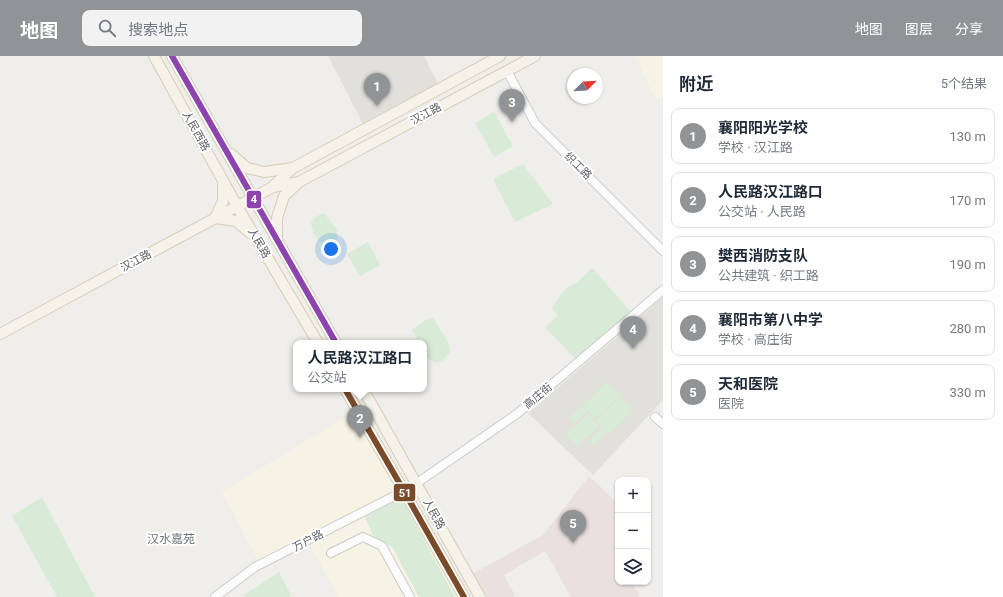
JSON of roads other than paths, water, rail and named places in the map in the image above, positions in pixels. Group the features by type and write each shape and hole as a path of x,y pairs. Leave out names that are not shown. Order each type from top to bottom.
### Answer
{"main road":[{"name":"人民西路","path":"154,56 237,206"},
{"name":"人民西路","path":"172,56 252,198"},
{"name":"汉江路","path":"0,334 271,188 293,168 500,56"},
{"name":"汉江路","path":"271,188 299,182 535,56"},
{"path":"225,149 247,168 264,172 293,168"},
{"path":"223,179 223,201 215,218 236,221 256,238"},
{"path":"277,240 277,218 284,196 299,182"},
{"name":"人民路","path":"252,198 334,340"},
{"name":"人民路","path":"237,206 316,340"},
{"name":"人民路","path":"347,392 464,597"},
{"name":"人民路","path":"365,392 480,597"}],"street":[{"name":"织工路","path":"507,71 535,123 663,251"},
{"name":"高庄街","path":"404,491 518,413 663,290"},
{"path":"655,417 663,424"},
{"name":"万户路","path":"215,597 255,567 404,491"},
{"path":"331,553 363,537 382,546 410,597"}],"place":[{"name":"襄阳阳光学校","path":"377,106"},
{"name":"樊西消防支队","path":"512,122"},
{"name":"襄阳市第八中学","path":"633,349"},
{"name":"人民路汉江路口","path":"360,438"},
{"name":"天和医院","path":"573,543"}],"district":[{"name":"汉水嘉苑","path":"171,539"}]}
